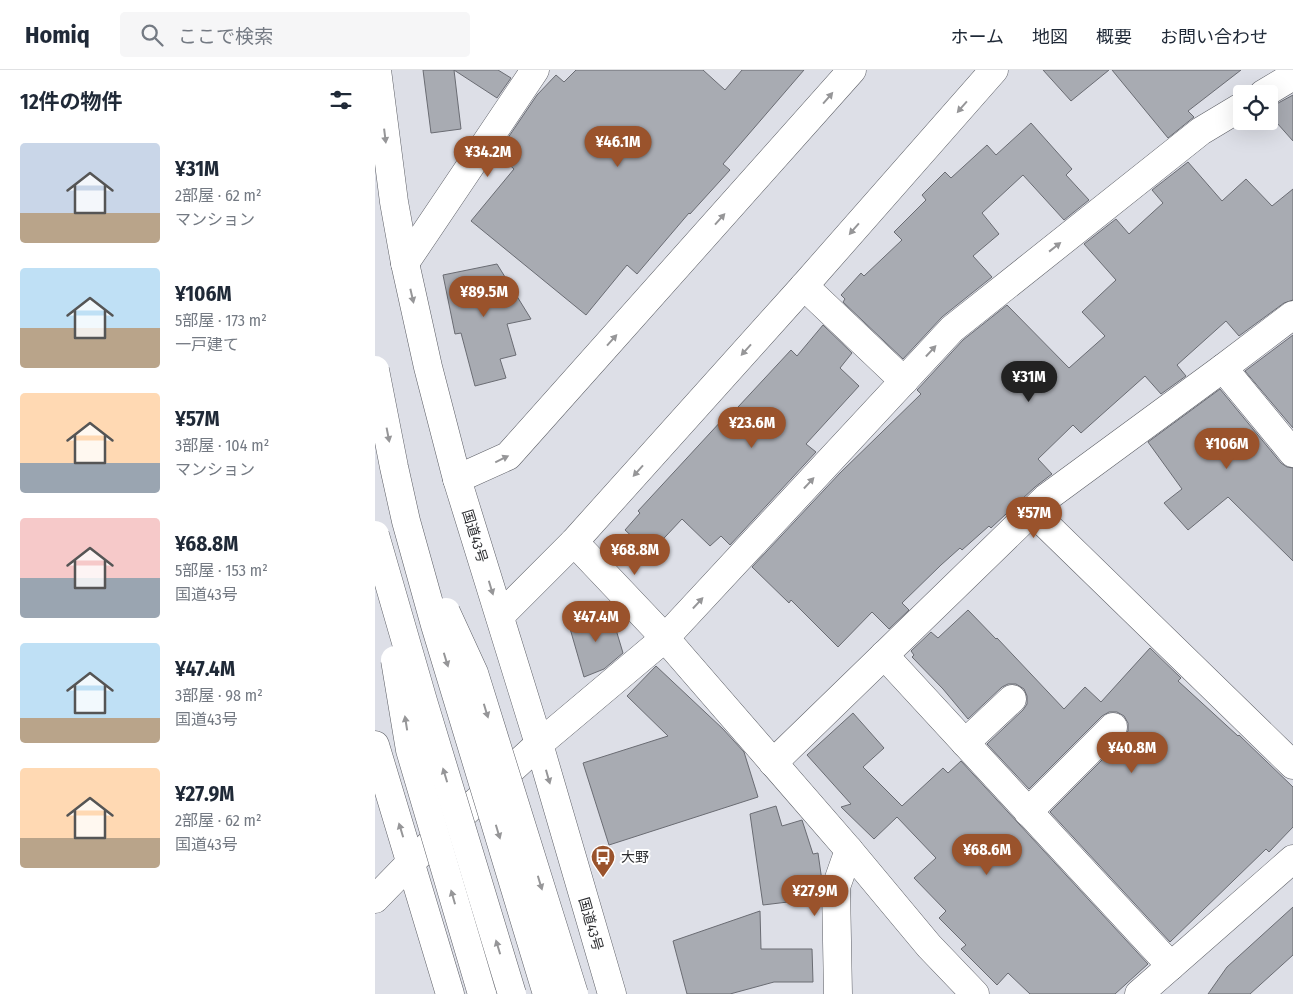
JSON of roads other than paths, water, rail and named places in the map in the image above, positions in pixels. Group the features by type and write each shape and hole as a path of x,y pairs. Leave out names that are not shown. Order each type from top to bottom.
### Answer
{"main road":[{"name":"国道43号","path":"377,70 394,202 405,263 428,367 457,478 539,744 612,994"},
{"path":"405,263 535,70"},
{"path":"457,478 508,456 852,70"},
{"path":"500,616 574,542 804,286 994,70"},
{"path":"1278,85 1293,76"},
{"path":"375,898 411,862 539,744 665,638 952,329 1201,131 1233,112"},
{"path":"804,286 904,380"},
{"path":"773,763 1046,498 1293,315"},
{"path":"1223,368 1293,454"},
{"path":"375,370 406,521 435,626 547,994"},
{"path":"1032,511 1293,765"},
{"path":"406,521 473,673 574,994"},
{"path":"375,536 410,750 482,994"},
{"path":"375,536 512,994"},
{"path":"574,542 665,638 849,850 929,946 975,994"},
{"path":"884,655 1171,966"},
{"path":"965,743 1012,699"},
{"path":"1029,812 1113,727"},
{"path":"377,756 450,994"},
{"path":"838,994 836,887 849,850"},
{"path":"1139,994 1293,859"}],"place":[{"name":"大野","path":"603,878"}]}
